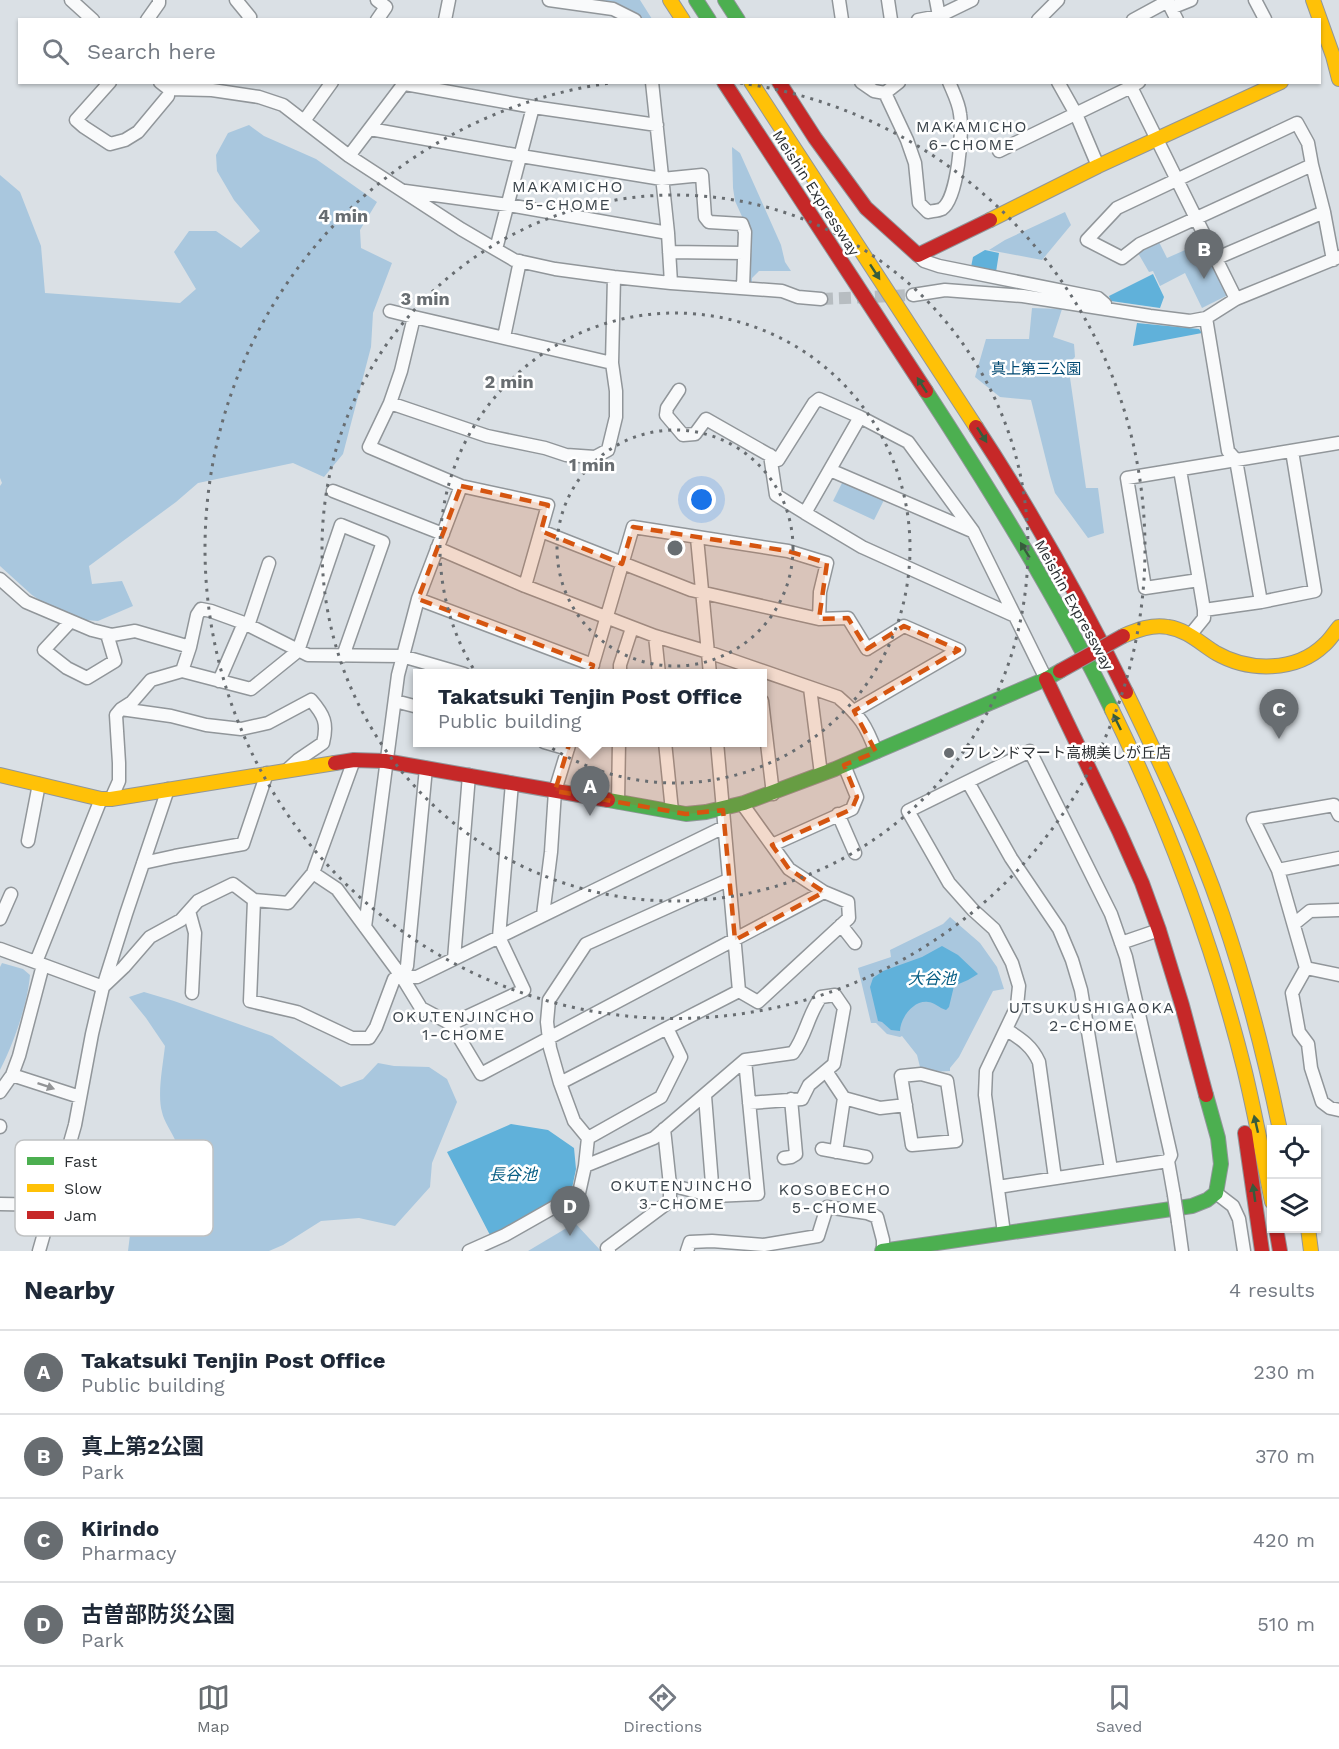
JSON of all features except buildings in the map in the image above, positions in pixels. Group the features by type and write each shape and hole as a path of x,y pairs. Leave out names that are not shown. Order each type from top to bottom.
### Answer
{"main road":[{"path":"670,0 682,18"},
{"path":"696,0 708,18"},
{"path":"725,0 737,18"},
{"path":"1313,0 1321,18"},
{"path":"1321,19 1336,55 1339,79"},
{"path":"1321,62 1336,55"},
{"name":"Meishin Expressway","path":"725,84 990,490 1065,620 1132,753 1198,918 1224,998 1268,1179"},
{"name":"Meishin Expressway","path":"752,84 1014,486 1050,546 1092,625 1158,758 1189,828 1222,914 1260,1044 1279,1125"},
{"path":"780,84 815,138 866,208 918,255 1098,166 1277,84"},
{"path":"0,775 106,799 354,760 386,761 686,814 723,810 773,794 1047,679 1123,636 1146,627 1167,626 1191,634 1219,654 1257,668 1276,667 1298,661 1322,648 1339,627"},
{"path":"883,1251 940,1246 1004,1233 1192,1206 1207,1200 1216,1193 1221,1164 1218,1138 1159,930 1142,883 1119,831 1047,679"},
{"path":"1132,753 1191,922 1215,999 1240,1105 1262,1251"},
{"path":"1158,758 1196,828 1230,913 1256,996 1288,1125"},
{"path":"1277,1233 1280,1251"},
{"path":"1300,1233 1302,1251"},
{"path":"1309,1233 1311,1251"}],"street":[{"path":"71,0 91,18"},
{"path":"148,18 159,0"},
{"path":"236,0 249,18"},
{"path":"377,0 386,7 378,18"},
{"path":"445,18 449,0"},
{"path":"549,0 613,9 631,18"},
{"path":"839,0 842,18"},
{"path":"888,0 891,18"},
{"path":"936,0 939,16"},
{"path":"928,18 939,16 972,0"},
{"path":"1040,18 1058,0"},
{"path":"1139,18 1191,0"},
{"path":"1255,0 1264,18"},
{"path":"108,84 76,120 110,144 125,140 138,132 176,89"},
{"path":"163,84 169,89 212,90 259,97 283,105 349,156 514,260 555,269 614,277 671,284 782,291 798,297 821,299"},
{"path":"304,121 329,84"},
{"path":"349,156 404,84"},
{"path":"411,84 533,107 657,125"},
{"path":"652,84 671,284"},
{"path":"864,84 874,91 885,93 896,84"},
{"path":"885,93 915,163 919,203 928,212 941,210 949,201 957,174 960,113 950,84"},
{"path":"1059,84 1076,114 1098,166"},
{"path":"999,151 1135,85 1156,140 1236,299"},
{"path":"496,249 533,107"},
{"path":"913,295 945,290 1023,296 1190,321 1206,318 1236,299 1336,259 1308,143 1297,123 1117,208 1087,240 1122,258 1140,244 1312,165"},
{"path":"370,129 662,179 702,176 705,217 709,222 742,224 745,232 743,287"},
{"path":"401,190 508,205 668,233"},
{"path":"1217,258 1324,212"},
{"path":"669,252 744,253"},
{"path":"918,255 924,261 939,266 1098,298 1105,304 1105,309"},
{"path":"504,337 520,261"},
{"path":"390,403 487,436 567,455 595,457 608,450 616,417 616,391 612,363 614,277"},
{"path":"390,311 612,363"},
{"path":"414,316 401,371 390,403 369,447 461,486 548,505 525,586"},
{"path":"1206,318 1228,451 1236,460 1261,602"},
{"path":"679,390 667,408 666,415 683,435 694,434 706,419 778,460 814,403 819,399 909,442 973,531 1047,679"},
{"path":"805,513 860,417"},
{"path":"1199,580 1146,588 1127,478 1339,443"},
{"path":"1204,610 1315,591 1292,451"},
{"path":"770,455 776,495 862,548 1016,616"},
{"path":"830,470 973,531"},
{"path":"1180,470 1204,610 1204,618 1191,634"},
{"path":"364,927 402,656 418,599 461,486"},
{"path":"333,491 443,534"},
{"path":"0,1092 12,1075 19,1056 40,963 106,799 119,781 116,715 132,702 151,680 182,671 251,689 298,651 341,525 383,542 343,656"},
{"path":"418,599 591,669 633,527 788,551 827,563 820,592 819,619"},
{"path":"541,531 691,590 819,619 848,618 867,649 904,626 959,650 854,711"},
{"path":"697,538 710,669"},
{"path":"437,548 632,628 708,652 751,669"},
{"path":"219,681 246,625 269,563"},
{"path":"0,579 26,602 92,630 112,635 135,631 190,647"},
{"path":"182,671 197,615 201,609 211,610 246,625 308,655 402,656 447,669"},
{"path":"71,621 44,650 67,668 87,678 115,661 107,634"},
{"path":"620,669 632,628"},
{"path":"655,636 658,669"},
{"path":"767,675 838,697 854,711 866,727 876,752"},
{"path":"810,688 821,774"},
{"path":"121,709 171,716 206,725 241,729 268,723 311,700 322,713 327,729 323,743 286,770"},
{"path":"395,701 413,706"},
{"path":"767,743 773,794"},
{"path":"543,915 551,852 555,791 569,747"},
{"path":"618,747 618,802"},
{"path":"666,747 672,811"},
{"path":"717,747 740,991"},
{"path":"1004,1233 985,1095 986,1071 1017,1006 1019,986 1012,963 994,929 949,883 908,811 1030,751 1111,914 1126,957 1171,1155 1168,1161 1182,1251"},
{"path":"103,987 150,937 181,920 198,901 223,887 233,884 254,900 288,903 313,873 354,760"},
{"path":"772,845 852,809 857,797 844,765"},
{"path":"402,977 407,966 426,768"},
{"path":"143,863 243,844 267,773"},
{"path":"454,959 469,775"},
{"path":"968,782 1011,858 1059,929 1072,960 1081,990 1111,1169"},
{"path":"451,1024 524,990 498,937 512,783"},
{"path":"28,841 39,784"},
{"path":"71,1140 103,987 168,789"},
{"path":"740,991 758,1002 849,918 848,902 824,892 789,869 743,805"},
{"path":"1339,815 1334,806 1253,819 1278,870 1306,968 1292,993 1299,1032 1308,1044 1311,1068 1322,1102 1330,1108 1339,1110"},
{"path":"838,814 855,853"},
{"path":"254,900 250,1001 297,1012 352,1038 369,1038 376,1027 394,979 417,977 724,827"},
{"path":"1278,870 1339,858"},
{"path":"313,873 337,889 402,977 421,1008 451,1024 481,1074 824,892"},
{"path":"469,1251 505,1235 579,1193 588,1138 574,1121 560,1083 547,1022 549,1000 586,944 728,880"},
{"path":"0,919 11,894"},
{"path":"1294,924 1310,911 1339,910"},
{"path":"189,911 195,933 192,993"},
{"path":"841,925 855,943"},
{"path":"1121,943 1159,930"},
{"path":"0,949 103,987"},
{"path":"1306,968 1339,975"},
{"path":"560,1083 740,991"},
{"path":"585,1166 654,1138 745,1060 793,1053 799,1045 813,1008 821,998 835,995 844,1008 834,1064 809,1085 802,1099 749,1103"},
{"path":"588,1138 661,1097 681,1057 667,1028"},
{"path":"1007,1030 1029,1046 1039,1062 1055,1178"},
{"path":"670,1185 714,1196 758,1194 745,1060"},
{"path":"826,1071 844,1098 880,1108 906,1105"},
{"path":"921,1074 947,1081 956,1141 912,1145 906,1105 901,1076 921,1074"},
{"path":"12,1075 80,1097"},
{"path":"705,1096 714,1196"},
{"path":"836,1152 844,1098"},
{"path":"784,1158 796,1154 791,1100"},
{"path":"609,1251 607,1248 670,1200 664,1130"},
{"path":"822,1149 866,1157"},
{"path":"998,1187 1168,1161"},
{"path":"1216,1193 1233,1206 1239,1219 1244,1251"},
{"path":"0,1204 15,1204"},
{"path":"687,1251 690,1242 712,1241 764,1245 818,1236 827,1207 867,1213 877,1217 883,1240 883,1251"},
{"path":"39,1251 44,1236"},
{"path":"791,1251 800,1240"}],"highlighted area":[{"path":"461,486 548,505 541,531 622,564 633,527 788,551 827,563 819,619 848,618 867,649 904,626 959,650 854,711 876,752 844,765 857,797 852,809 772,845 789,869 824,892 735,940 723,810 686,814 555,791 593,665 418,599"}],"green space":[{"path":"588,0 640,0 651,18 638,18 623,6"},
{"path":"249,125 264,136 316,159 377,202 360,230 361,248 392,263 373,313 371,347 343,454 324,477 293,463 198,483 89,566 92,584 122,581 133,606 98,621 63,616 32,595 0,566 0,486 2,483 0,478 0,175 20,192 41,246 45,293 180,303 196,289 174,252 189,231 216,231 241,248 260,231 234,200 217,171 216,155 228,133"},
{"path":"732,147 740,153 781,245 785,262 791,271 759,271 752,278 752,283 749,283 749,232 735,201 733,188"},
{"path":"1065,212 1071,225 1042,260 989,250 1005,240"},
{"path":"1159,242 1167,258 1201,243 1228,295 1202,308 1185,273 1160,286 1153,271 1149,272 1138,253"},
{"name":"真上第三公園","path":"1032,308 1062,309 1053,337 1074,344 1075,357 1068,364 1086,488 1098,488 1104,533 1088,538 1055,493 1031,400 1000,397 975,377 986,339 1029,339"},
{"path":"844,479 885,498 874,520 833,501"},
{"path":"950,917 980,943 997,967 1004,989 993,991 950,1071 921,1071 917,1055 902,1036 887,1034 876,1023 871,1023 858,968 891,957 890,950 943,924"},
{"path":"2,963 23,969 30,975 19,1024 0,1070 0,967"},
{"path":"144,992 272,1036 341,1087 363,1079 378,1063 429,1067 447,1079 457,1102 432,1163 430,1187 395,1226 359,1218 321,1221 269,1251 128,1251 130,1236 213,1236 213,1140 175,1140 163,1116 160,1097 165,1046 129,997"},
{"path":"575,1223 601,1251 528,1251"}],"water":[{"path":"985,250 999,253 996,272 971,267 973,257"},
{"path":"1153,274 1164,297 1160,308 1111,301 1109,296"},
{"path":"1137,323 1199,329 1202,333 1133,346"},
{"name":"大谷池","path":"942,946 958,955 978,974 954,986 949,1007 946,1010 930,1002 917,1004 908,1011 900,1031 891,1030 878,1021 870,987 873,978 883,971 922,957"},
{"name":"長谷池","path":"511,1124 548,1130 574,1148 576,1169 571,1193 491,1237 447,1152"}],"tunnel":[{"path":"821,299 913,295"}],"traffic: fast":[{"path":"696,0 708,18"},
{"path":"725,0 737,18"},
{"path":"926,391 1024,548 1070,628 1112,710"},
{"path":"608,800 686,814 744,803 835,769 1060,671"},
{"path":"882,1251 1192,1206 1207,1200 1216,1193 1221,1164 1218,1138 1206,1095"}],"traffic: slow":[{"path":"670,0 682,18"},
{"path":"1313,0 1319,18"},
{"path":"1321,22 1339,79"},
{"path":"752,84 976,427"},
{"path":"990,220 1098,166 1277,84"},
{"path":"1123,636 1150,627 1168,627 1187,634 1229,659 1243,664 1272,666 1300,660 1313,654 1339,627"},
{"path":"1126,692 1189,829 1222,914 1254,1021 1279,1125"},
{"path":"1112,710 1170,841 1218,976 1244,1068 1267,1179"},
{"path":"0,775 101,799 111,799 335,763"},
{"path":"1309,1233 1311,1251"}],"traffic: jam":[{"path":"725,84 926,391"},
{"path":"780,84 815,138 866,208 918,255 990,220"},
{"path":"976,427 1017,491 1055,557 1126,692"},
{"path":"1060,671 1123,636"},
{"path":"1046,679 1142,883 1182,1005 1206,1095"},
{"path":"335,763 354,760 385,761 608,800"},
{"path":"1245,1133 1262,1251"},
{"path":"1277,1233 1280,1251"}],"place":[{"name":"真上第2公園","path":"1204,279"},
{"name":"Kirindo","path":"1279,739"},
{"name":"フレンドマート高槻美しが丘店","path":"949,753"},
{"name":"Takatsuki Tenjin Post Office","path":"590,816"},
{"name":"古曽部防災公園","path":"570,1236"}],"district":[{"name":"MAKAMICHO 6-CHOME","path":"972,135"},
{"name":"MAKAMICHO 5-CHOME","path":"568,195"},
{"name":"UTSUKUSHIGAOKA 2-CHOME","path":"1092,1016"},
{"name":"OKUTENJINCHO 1-CHOME","path":"464,1025"},
{"name":"OKUTENJINCHO 3-CHOME","path":"682,1194"},
{"name":"KOSOBECHO 5-CHOME","path":"835,1198"}]}
